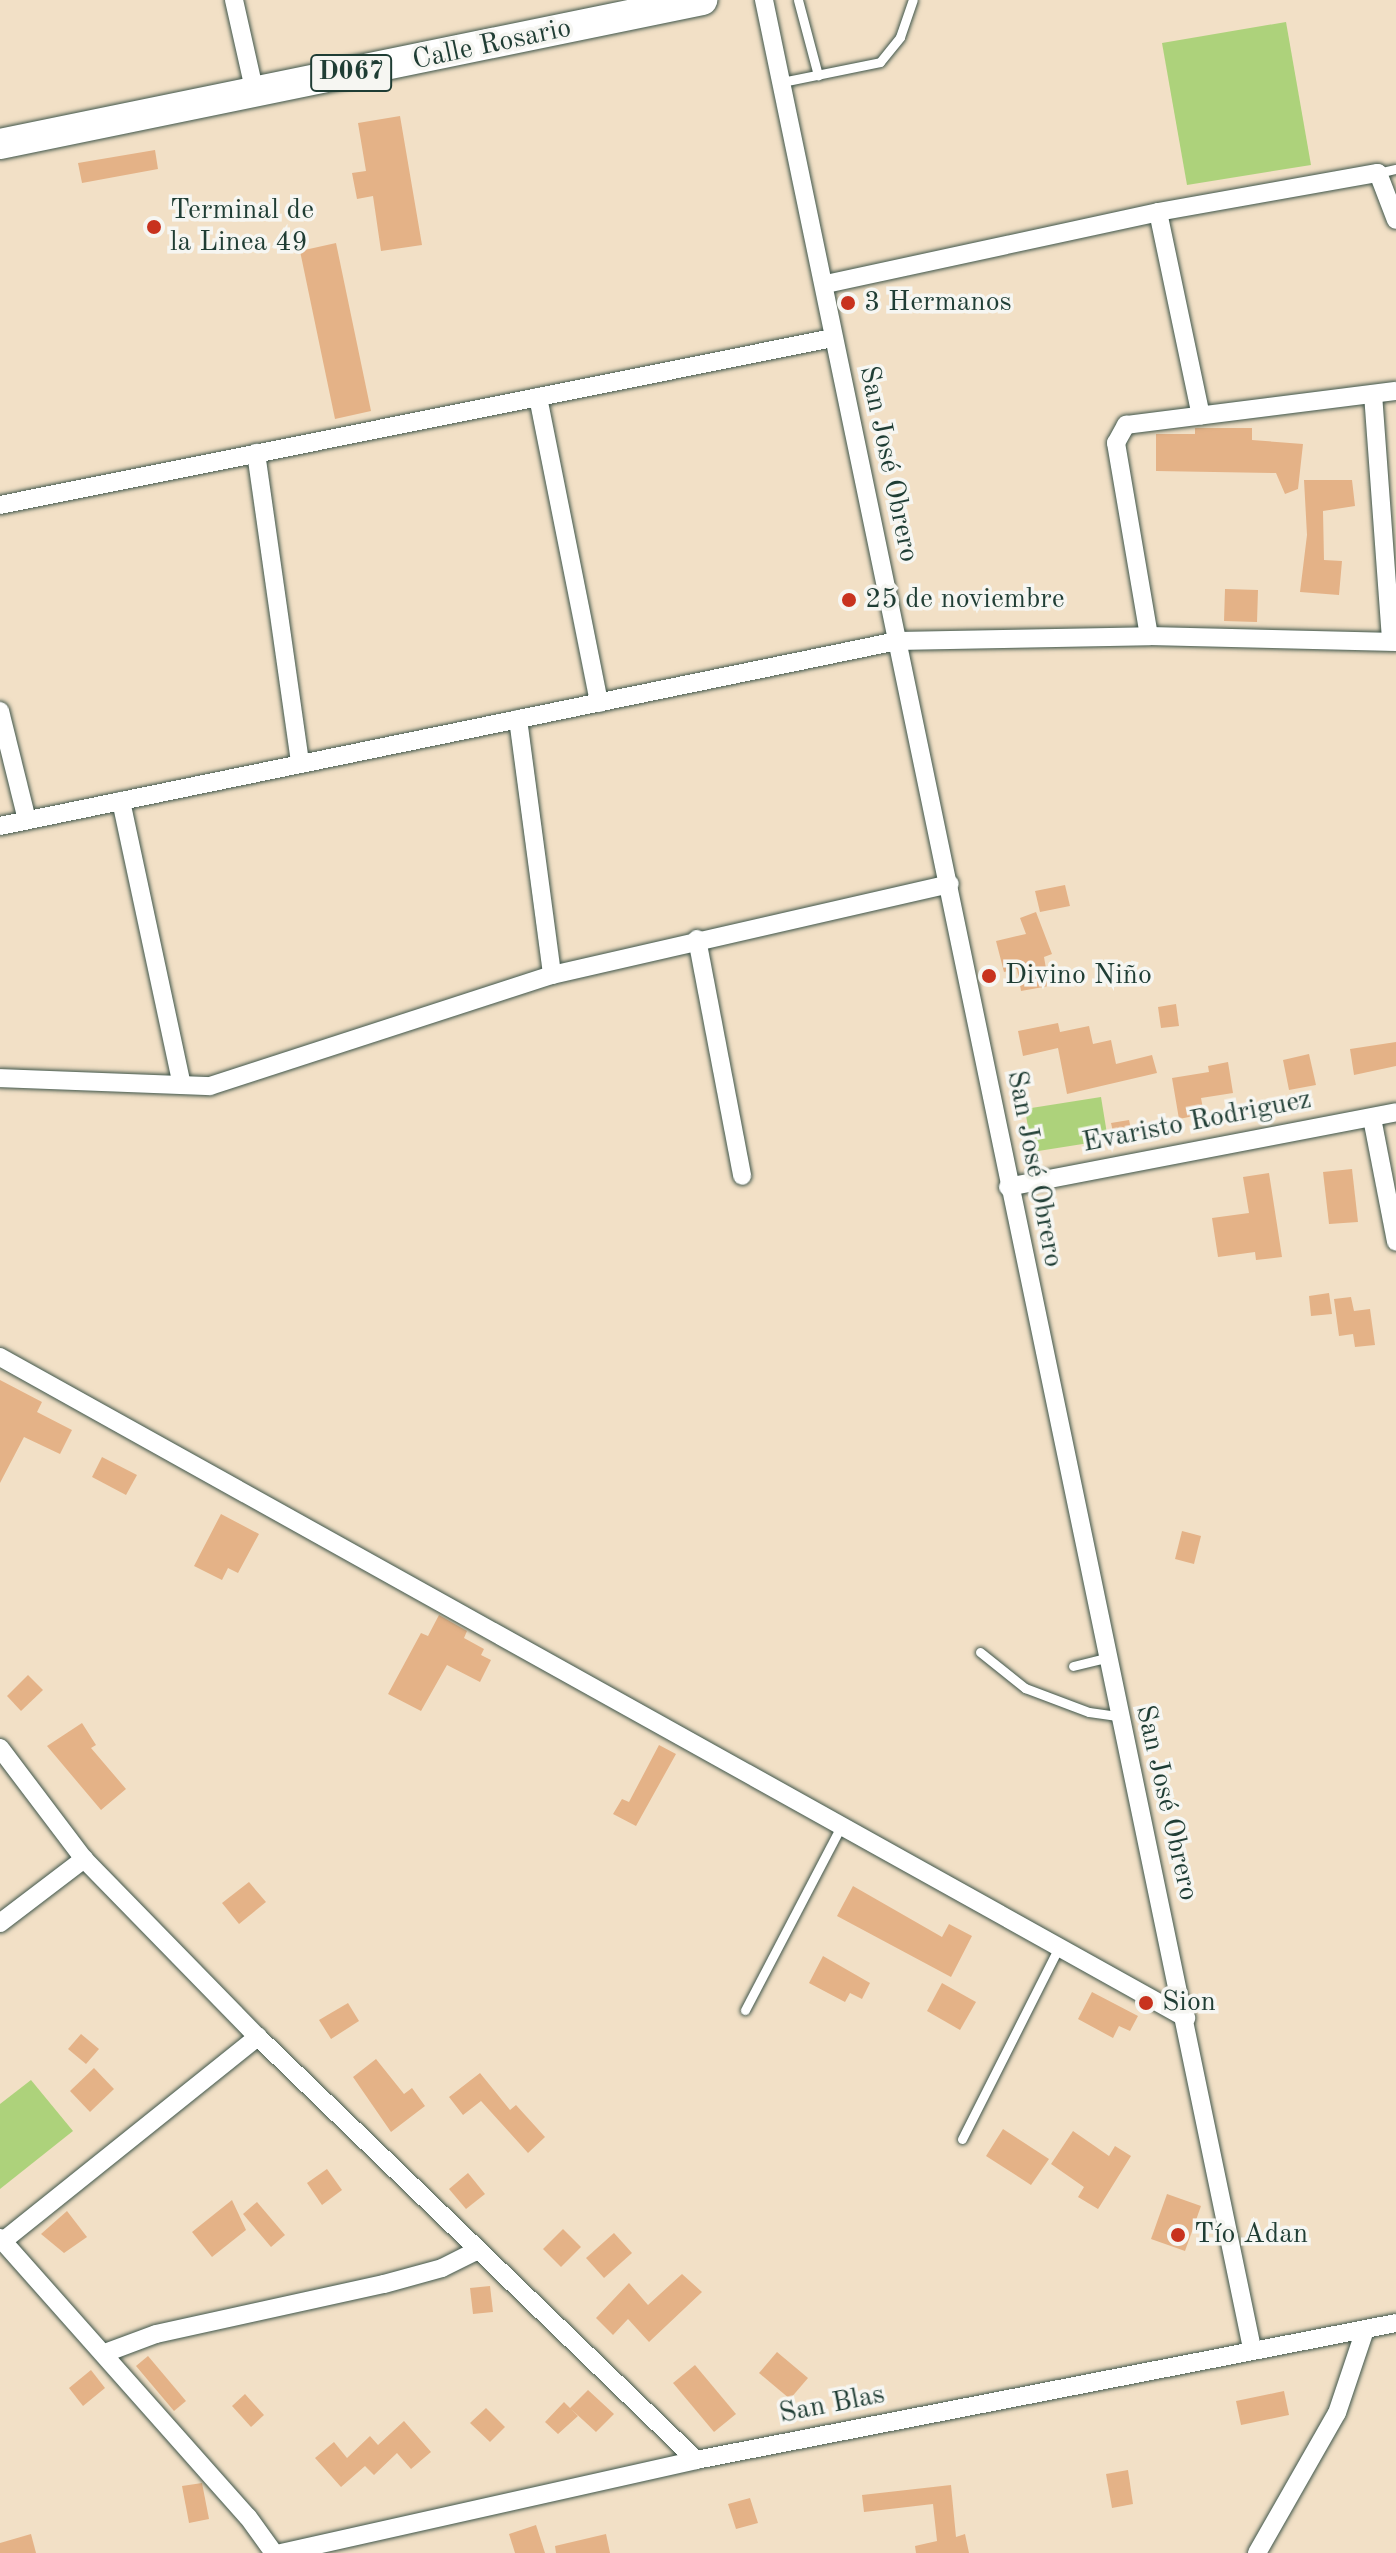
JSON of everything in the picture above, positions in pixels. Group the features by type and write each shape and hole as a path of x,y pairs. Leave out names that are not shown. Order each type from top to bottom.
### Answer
{"main road":[{"name":"Calle Rosario","path":"0,144 702,0"}],"street":[{"path":"234,0 255,93"},
{"name":"San José Obrero","path":"764,0 826,284 833,338 950,884 1008,1187 1106,1658 1186,2018 1252,2349"},
{"path":"826,284 1158,212 1387,171 1396,220"},
{"path":"1158,212 1201,416"},
{"path":"0,505 833,338"},
{"path":"1149,636 1116,443 1126,425 1135,421 1201,416 1396,391"},
{"path":"0,826 897,641 1149,636 1394,641 1373,394"},
{"path":"538,397 599,703"},
{"path":"256,453 300,764"},
{"path":"0,711 27,820"},
{"path":"518,719 552,975"},
{"path":"121,801 182,1085"},
{"path":"0,1078 210,1086 552,975 697,939 950,884"},
{"path":"697,939 742,1176"},
{"name":"Evaristo Rodriguez","path":"1008,1187 1396,1112"},
{"path":"1372,1118 1396,1242"},
{"path":"0,1357 1186,2018"},
{"path":"0,1748 84,1859 258,2037 696,2460"},
{"path":"0,1923 84,1859"},
{"path":"258,2037 1,2239 105,2353 274,2553"},
{"path":"105,2353 156,2334 384,2284 442,2268 478,2250"},
{"name":"San Blas","path":"281,2553 365,2545 696,2460 1396,2323"},
{"path":"1257,2553 1337,2413 1365,2330"}],"lane":[{"path":"810,0 798,2 818,75"},
{"path":"782,82 880,62 900,37 913,0"},
{"path":"980,1652 1025,1688 1089,1712 1119,1716"},
{"path":"1073,1666 1106,1658"},
{"path":"745,2010 841,1826"},
{"path":"962,2139 1059,1947"}],"green space":[{"path":"1286,22 1311,165 1187,185 1162,43"},
{"path":"1101,1097 1108,1140 1032,1152 1025,1109"},
{"path":"31,2080 73,2131 0,2189 0,2104"}],"building":[{"path":"400,116 422,245 381,251 373,196 357,199 352,173 366,171 358,123"},
{"path":"155,150 158,169 82,183 78,163"},
{"path":"336,243 371,411 335,419 300,251"},
{"path":"1195,428 1252,428 1252,440 1303,444 1298,489 1285,494 1276,473 1156,471 1156,434 1195,434"},
{"path":"1304,480 1352,480 1355,506 1323,511 1324,560 1342,561 1339,595 1300,592 1307,535"},
{"path":"1225,589 1258,590 1257,622 1224,621"},
{"path":"1065,885 1070,906 1040,912 1035,891"},
{"path":"1036,912 1052,954 1044,957 1049,986 1021,991 1017,969 1004,972 996,941 1026,934 1020,918"},
{"path":"1176,1004 1179,1026 1161,1028 1158,1007"},
{"path":"1058,1023 1060,1032 1089,1026 1093,1044 1111,1040 1116,1064 1152,1055 1157,1073 1067,1094 1058,1048 1023,1056 1018,1031"},
{"path":"1396,1042 1396,1066 1354,1075 1350,1049"},
{"path":"1309,1054 1316,1085 1289,1090 1283,1060"},
{"path":"1228,1062 1233,1093 1201,1098 1204,1114 1179,1119 1172,1078 1209,1072 1208,1066"},
{"path":"1129,1120 1133,1137 1115,1141 1111,1123"},
{"path":"1352,1169 1358,1222 1329,1224 1323,1172"},
{"path":"1269,1173 1282,1257 1256,1260 1255,1252 1218,1257 1212,1218 1249,1213 1243,1177"},
{"path":"1329,1293 1332,1314 1311,1316 1309,1296"},
{"path":"1351,1297 1354,1311 1370,1309 1375,1345 1355,1347 1353,1334 1339,1336 1334,1299"},
{"path":"0,1380 42,1402 37,1412 72,1430 60,1454 24,1437 0,1483"},
{"path":"102,1457 137,1475 126,1495 92,1477"},
{"path":"221,1514 259,1534 238,1573 228,1568 222,1580 194,1566"},
{"path":"1182,1531 1201,1536 1194,1564 1175,1559"},
{"path":"439,1615 467,1631 464,1638 484,1649 481,1655 491,1660 480,1682 447,1665 421,1711 388,1694 421,1633 428,1636"},
{"path":"28,1675 43,1690 21,1711 7,1696"},
{"path":"82,1723 96,1745 91,1748 126,1789 101,1810 47,1746"},
{"path":"659,1745 676,1754 636,1826 613,1814 622,1799 629,1802"},
{"path":"249,1882 266,1902 239,1924 222,1903"},
{"path":"853,1886 942,1937 949,1924 972,1936 951,1977 837,1916"},
{"path":"823,1956 870,1983 862,1999 850,1993 845,2002 809,1983"},
{"path":"942,1983 976,2002 960,2030 927,2011"},
{"path":"1092,1992 1138,2016 1130,2031 1119,2026 1113,2038 1078,2019"},
{"path":"348,2003 359,2021 331,2039 319,2020"},
{"path":"81,2034 99,2049 86,2064 68,2049"},
{"path":"376,2059 404,2094 412,2088 425,2106 391,2132 353,2077"},
{"path":"94,2068 114,2089 90,2112 70,2091"},
{"path":"480,2073 510,2110 516,2105 545,2137 528,2153 481,2101 463,2115 449,2097"},
{"path":"1003,2129 1049,2159 1031,2185 986,2156"},
{"path":"1073,2131 1109,2156 1115,2146 1131,2156 1098,2209 1078,2197 1084,2187 1051,2164"},
{"path":"327,2169 342,2190 322,2205 307,2183"},
{"path":"468,2173 485,2194 466,2209 449,2189"},
{"path":"1167,2194 1201,2206 1185,2251 1151,2239"},
{"path":"232,2200 246,2230 212,2257 192,2232"},
{"path":"257,2202 285,2235 271,2247 243,2214"},
{"path":"67,2211 87,2237 64,2253 41,2234"},
{"path":"563,2229 581,2247 561,2267 543,2249"},
{"path":"614,2233 632,2253 604,2278 586,2258"},
{"path":"682,2274 702,2292 649,2342 628,2319 613,2335 596,2318 629,2283 648,2305"},
{"path":"490,2286 493,2312 473,2314 470,2288"},
{"path":"777,2352 808,2378 790,2399 759,2373"},
{"path":"148,2356 186,2401 174,2411 136,2366"},
{"path":"695,2365 736,2414 714,2432 673,2383"},
{"path":"91,2370 105,2388 83,2406 69,2388"},
{"path":"588,2390 614,2414 596,2432 571,2409 578,2416 558,2434 545,2422 564,2402 570,2408"},
{"path":"1284,2391 1289,2415 1241,2425 1236,2401"},
{"path":"245,2394 264,2415 251,2427 232,2406"},
{"path":"486,2408 505,2427 490,2442 470,2423"},
{"path":"404,2421 431,2452 411,2469 397,2453 374,2475 365,2466 341,2487 315,2458 334,2442 347,2458 370,2436 378,2445"},
{"path":"1128,2470 1133,2504 1112,2508 1106,2474"},
{"path":"202,2483 209,2519 189,2523 182,2486"},
{"path":"951,2485 956,2537 965,2534 969,2553 916,2553 915,2546 937,2541 933,2504 864,2512 862,2495"},
{"path":"750,2498 758,2523 736,2529 728,2504"},
{"path":"536,2525 545,2553 515,2553 509,2534"},
{"path":"31,2534 36,2553 0,2553 0,2543"},
{"path":"606,2534 610,2553 556,2553 555,2546"}],"place":[{"name":"Terminal de la Linea 49","path":"154,227"},
{"name":"3 Hermanos","path":"848,303"},
{"name":"25 de noviembre","path":"849,600"},
{"name":"Divino Niño","path":"989,976"},
{"name":"Sion","path":"1146,2003"},
{"name":"Tío Adan","path":"1178,2235"}]}
